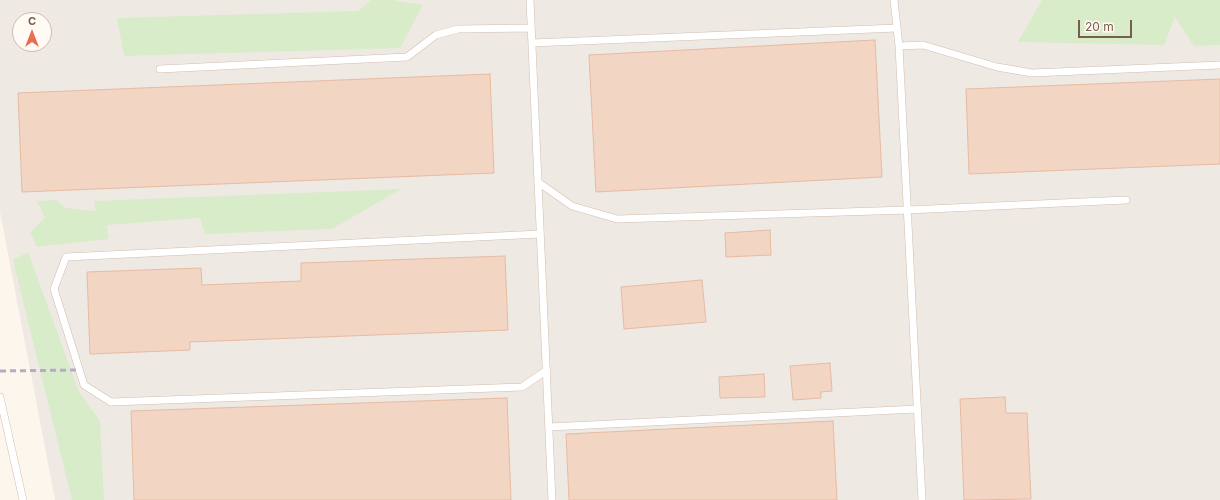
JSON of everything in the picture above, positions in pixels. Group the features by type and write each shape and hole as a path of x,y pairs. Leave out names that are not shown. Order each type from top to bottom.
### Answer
{"lane":[{"path":"530,0 552,500"},
{"path":"894,0 899,46 922,500"},
{"path":"160,69 406,57 436,35 458,29 531,28"},
{"path":"532,43 897,28"},
{"path":"899,46 923,45 997,67 1032,73 1220,65"},
{"path":"538,182 572,206 617,219 908,210 1126,200"},
{"path":"540,234 66,257 54,289 84,385 111,402 522,387 546,370"},
{"path":"0,397 23,500"},
{"path":"549,427 917,409"}],"shaded area":[{"path":"0,0 1220,0 1220,500 55,500 0,212"}],"green space":[{"path":"371,0 392,0 423,5 400,48 124,56 117,18 358,11"},
{"path":"1042,0 1220,0 1220,45 1194,46 1175,17 1164,45 1018,42"},
{"path":"401,189 332,229 205,234 200,218 107,225 108,239 37,247 30,232 45,218 37,201 56,200 65,208 96,211 94,201"},
{"path":"28,252 79,392 100,421 104,500 72,500 13,260"}],"building":[{"path":"875,40 882,177 596,192 589,55"},
{"path":"490,74 494,173 22,192 18,93"},
{"path":"1220,79 1220,164 969,174 966,89"},
{"path":"770,230 771,255 726,257 725,233"},
{"path":"505,256 508,330 190,342 190,350 90,354 87,272 201,268 202,285 301,281 301,263"},
{"path":"702,280 706,322 624,329 621,287"},
{"path":"830,363 832,391 821,392 821,398 793,400 790,366"},
{"path":"764,374 765,397 720,398 719,377"},
{"path":"1005,397 1006,413 1027,413 1031,499 964,500 960,399"},
{"path":"507,398 511,500 134,500 131,411"},
{"path":"833,421 837,500 569,500 566,434"}],"railway":[{"path":"0,371 79,370"}]}
